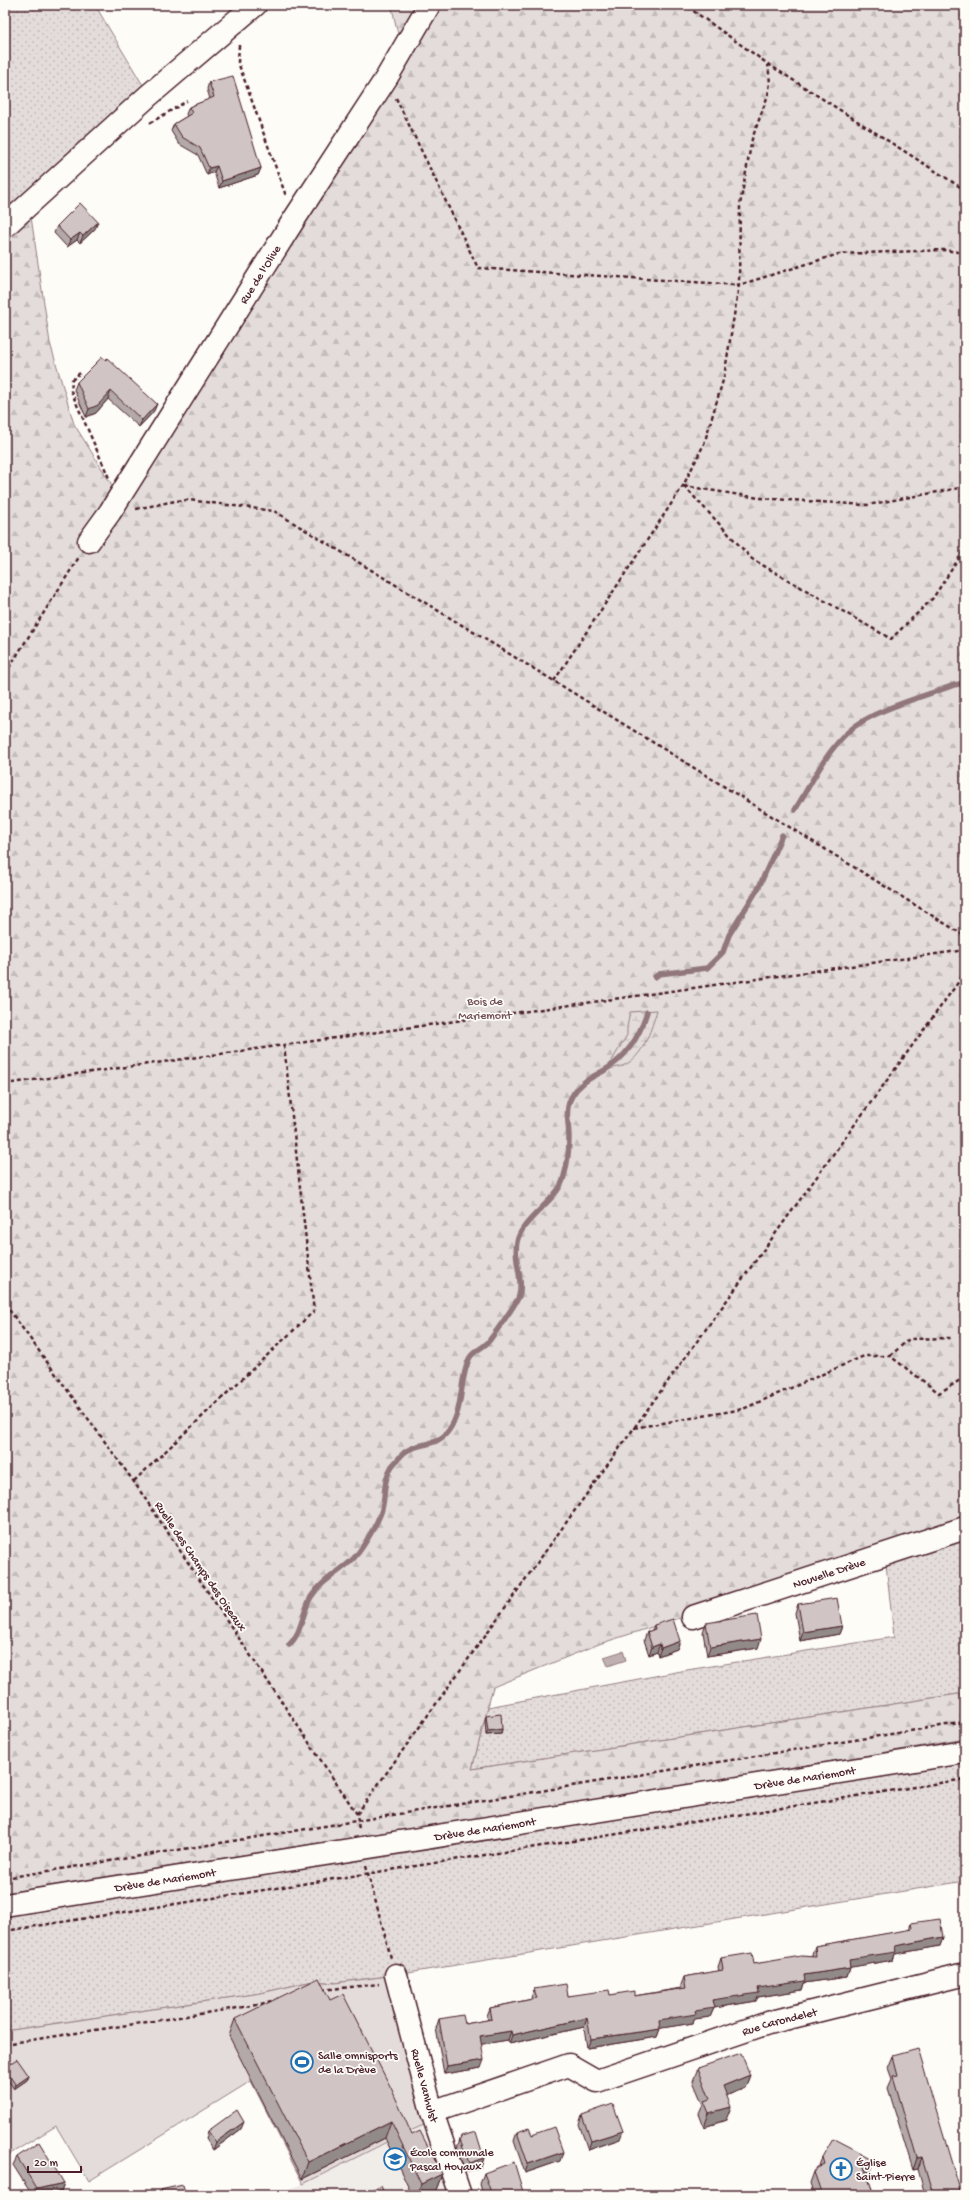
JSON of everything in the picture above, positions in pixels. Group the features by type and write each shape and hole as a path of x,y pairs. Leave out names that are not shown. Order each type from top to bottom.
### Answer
{"street":[{"path":"5,226 132,111 255,5"},
{"name":"Rue de l'Olive","path":"89,541 114,505 295,218 387,77 429,5"},
{"name":"Nouvelle Drève","path":"693,1617 965,1528"},
{"name":"Drève de Mariemont","path":"5,1905 965,1752"},
{"name":"Rue Carondelet","path":"432,2112 569,2065 597,2080 768,2023 965,1974"},
{"name":"Ruelle Vanhulst","path":"397,1978 432,2112 460,2195"}],"path":[{"path":"684,5 768,64 965,190"},
{"path":"240,42 238,62 295,218"},
{"path":"554,681 684,486 704,444 715,412 724,377 738,285 740,205 752,139 768,95 770,83 768,64"},
{"path":"387,77 478,268 738,285 839,254 944,250 965,253"},
{"path":"80,373 72,380 71,391 114,505 155,506 175,501 189,500 274,511 554,681 965,936"},
{"path":"684,486 759,498 867,505 965,487"},
{"path":"684,486 752,559 891,639 933,598 965,550"},
{"path":"5,674 89,541"},
{"path":"5,1084 965,950"},
{"path":"356,1814 634,1428 965,973"},
{"path":"134,1482 314,1310 284,1045"},
{"name":"Ruelle des Champs des Oiseaux","path":"5,1304 134,1482 356,1814 360,1848 397,1978"},
{"path":"890,1356 909,1339 951,1338"},
{"path":"634,1428 743,1409 864,1356 890,1356 939,1393 965,1377"},
{"path":"5,1878 965,1722"},
{"path":"5,1931 965,1779"},
{"path":"317,1990 332,1990 397,1978"},
{"path":"5,2044 257,2006 280,1999"}],"shaded area":[{"path":"623,1651 626,1660 608,1666 604,1657"},
{"name":"École communale Pascal Hoyaux","path":"423,2125 450,2195 274,2195 303,2184"}],"green space":[{"path":"5,5 95,5 147,92 5,216"},
{"name":"Bois de Mariemont","path":"394,5 965,5 965,1523 839,1567 599,1644 493,1687 472,1769 965,1693 965,1739 725,1779 5,1893 5,241 31,217 50,343 74,424 117,493 400,43 392,8"},
{"path":"657,1010 647,1040 634,1059 618,1067 607,1069 627,1035 630,1012"},
{"path":"965,1537 965,1693 472,1769 488,1707 687,1670 894,1637 886,1564"},
{"path":"965,1752 965,1881 396,1975 335,1983 313,1981 261,1993 5,2031 5,1905"},
{"path":"396,1975 435,2120 401,2135 303,2184 251,2081 89,2181 56,2126 5,2157 5,2031 261,1993 313,1981 335,1983"}],"building":[{"path":"233,76 261,168 222,181 217,166 209,168 200,148 182,137 174,124 192,113 189,107 214,97 209,82"},
{"path":"80,203 98,222 83,236 80,233 70,240 57,226"},
{"path":"102,357 106,360 107,358 157,404 142,420 111,391 98,405 89,409 77,382"},
{"path":"837,1598 842,1626 803,1632 798,1604"},
{"path":"757,1615 761,1639 710,1647 706,1623"},
{"path":"673,1619 680,1641 661,1648 660,1644 652,1647 647,1632 655,1629 654,1625"},
{"path":"501,1714 502,1729 488,1731 486,1716"},
{"path":"940,1919 943,1937 895,1946 896,1952 849,1959 850,1968 804,1975 805,1981 758,1988 759,1993 712,2000 714,2008 695,2011 696,2014 659,2020 660,2029 591,2039 587,2018 512,2035 511,2031 480,2036 484,2060 447,2066 439,2019 463,2015 465,2024 492,2019 490,2008 537,1998 534,1989 566,1984 568,1996 609,1990 610,1995 634,1991 634,1996 686,1988 684,1977 723,1970 721,1958 752,1953 754,1964 801,1956 816,1957 815,1946 912,1929 911,1923"},
{"name":"Salle omnisports de la Drève","path":"319,1978 330,2000 343,1994 392,2090 412,2135 420,2131 442,2174 421,2184 391,2121 308,2162 235,2019"},
{"path":"918,2049 960,2191 965,2189 965,2195 933,2195 922,2157 917,2158 893,2076 898,2075 893,2056"},
{"path":"741,2053 750,2075 723,2086 731,2107 709,2113 704,2101 710,2099 698,2068"},
{"path":"17,2059 29,2076 16,2085 5,2070 5,2067"},
{"path":"613,2104 623,2131 591,2141 582,2115"},
{"path":"237,2110 244,2122 216,2142 208,2131"},
{"path":"554,2127 563,2152 528,2164 517,2132 529,2128 532,2135"},
{"path":"476,2132 484,2158 469,2163 460,2139 461,2136"},
{"name":"Église Saint-Pierre","path":"833,2138 875,2160 863,2164 874,2195 822,2195 814,2172 817,2167 824,2164 822,2157"},
{"path":"39,2142 64,2183 37,2189 17,2157"},
{"path":"514,2162 524,2195 492,2195 484,2173"},
{"path":"183,2185 186,2195 161,2195 160,2190"},
{"path":"381,2186 385,2195 364,2195"},
{"path":"60,2190 63,2195 52,2195"},
{"path":"237,2191 239,2195 220,2195"},
{"path":"890,2191 892,2195 879,2195"}],"waterway":[{"path":"795,810 832,749 858,724 898,705 954,685 965,683"},
{"path":"655,977 659,974 707,968 723,952 729,935 759,887 782,835"},
{"path":"289,1645 297,1635 308,1603 315,1591 355,1557 378,1520 382,1509 386,1479 392,1466 403,1453 410,1449 439,1440 444,1436 454,1422 469,1359 489,1341 510,1312 519,1296 520,1283 516,1249 520,1234 531,1218 559,1188 563,1180 569,1148 568,1106 572,1096 582,1084 620,1059 632,1045 641,1029 647,1012"}],"place":[{"name":"Salle omnisports de la Drève","path":"302,2062"},
{"name":"École communale Pascal Hoyaux","path":"395,2159"},
{"name":"Église Saint-Pierre","path":"841,2169"}]}
